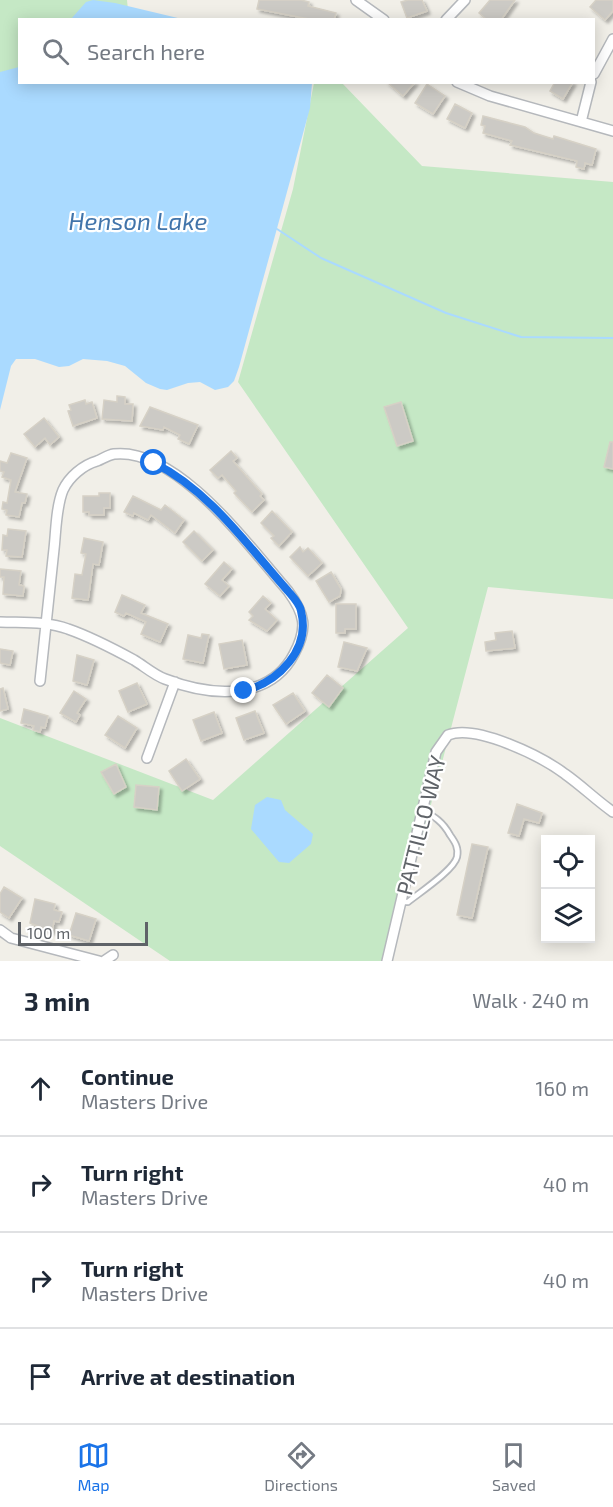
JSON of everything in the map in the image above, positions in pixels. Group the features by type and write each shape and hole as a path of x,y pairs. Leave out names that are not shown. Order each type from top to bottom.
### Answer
{"street":[{"path":"356,0 381,18"},
{"path":"448,18 465,0"},
{"path":"595,72 613,39"},
{"path":"462,84 490,96 613,131"},
{"path":"581,122 590,84"},
{"path":"0,622 46,624 92,638 163,679 200,689 244,691 264,686 282,672 290,661 303,628 301,609 241,537 197,490 175,473 154,463 136,457 114,454 90,463 71,478 63,491 58,519 46,624 40,681"},
{"path":"147,758 175,682"},
{"name":"PATTILLO WAY","path":"387,961 436,752 441,741 448,735 467,731 492,737 537,757 565,774 589,796 613,812"},
{"path":"0,930 11,938 99,961"},
{"path":"104,961 113,955"}],"lane":[{"path":"401,902 408,902 416,896 446,870 457,856 457,846 446,827 437,818 422,810"}],"green space":[{"path":"0,0 127,0 128,10 85,18 18,18 18,74 0,82"},
{"path":"314,84 343,84 422,166 613,182 613,599 488,587 390,961 170,961 0,846 0,718 213,800 408,628 238,382 293,189"}],"water":[{"path":"93,0 115,3 178,18 72,18 86,2"},
{"name":"Henson Lake","path":"18,67 18,84 312,84 310,108 239,367 234,381 228,387 215,390 200,382 188,383 167,390 146,383 125,366 107,361 83,359 69,366 59,367 35,359 16,359 11,366 0,410 0,72"},
{"path":"267,797 281,800 285,810 313,834 311,844 289,863 279,862 251,829 255,805"}],"building":[{"path":"259,0 301,0 309,2 308,6 336,13 335,18 304,18 257,9"},
{"path":"422,0 427,11 407,18 401,2"},
{"path":"490,0 515,0 502,18 485,18 479,13"},
{"path":"596,0 613,0 613,11 605,20 590,7"},
{"path":"389,84 413,84 403,96"},
{"path":"427,84 445,96 433,114 415,103"},
{"path":"554,84 572,84 563,99 550,91"},
{"path":"455,104 472,113 465,128 447,119"},
{"path":"483,116 525,127 534,133 553,139 554,136 596,149 592,165 585,163 584,169 576,167 577,161 510,145 512,141 483,133 485,126 481,125"},
{"path":"117,396 125,397 125,404 133,404 132,421 102,419 104,400 117,402"},
{"path":"85,400 86,404 92,402 97,418 73,426 68,411 71,410 69,405"},
{"path":"401,402 413,441 397,446 384,407"},
{"path":"150,407 198,425 189,444 178,439 180,435 164,427 163,430 140,426"},
{"path":"44,418 59,437 50,445 45,438 35,447 24,434"},
{"path":"610,442 613,442 613,469 604,467"},
{"path":"231,451 237,458 233,461 262,494 260,496 264,500 252,512 234,493 236,491 222,475 218,478 210,470"},
{"path":"11,453 27,458 15,492 27,494 19,517 6,515 7,510 2,509 3,502 7,503 11,480 2,477 4,472 0,471 0,461 7,463"},
{"path":"99,493 110,493 110,508 104,508 104,515 89,515 89,512 83,512 83,496 99,496"},
{"path":"133,496 161,510 165,505 184,520 175,533 151,515 148,520 134,513 133,516 124,512"},
{"path":"272,511 292,532 279,546 271,538 274,536 261,523"},
{"path":"8,529 26,531 22,557 6,556 7,550 2,550 3,535 7,536"},
{"path":"194,531 213,550 202,561 183,542"},
{"path":"84,538 103,542 99,565 93,564 88,600 72,598 75,574 82,575 86,554 81,553"},
{"path":"300,547 303,552 308,548 322,563 308,576 290,557"},
{"path":"224,562 232,569 222,580 229,586 220,596 205,584"},
{"path":"0,569 21,571 19,585 24,586 23,596 3,594 4,577 0,577"},
{"path":"331,572 341,589 340,596 329,602 316,581"},
{"path":"122,595 145,605 141,613 168,624 160,642 141,634 146,622 126,613 124,616 115,612"},
{"path":"263,596 271,603 265,609 277,620 267,631 249,620 253,616 249,612"},
{"path":"336,604 356,604 356,629 345,629 345,633 336,633"},
{"path":"512,631 515,648 486,651 485,642 496,640 495,633"},
{"path":"202,634 209,635 203,663 183,659 188,635 201,638"},
{"path":"242,640 247,665 224,669 219,644"},
{"path":"344,642 367,648 357,671 338,667"},
{"path":"0,649 13,651 10,665 0,663"},
{"path":"77,655 94,660 87,685 73,681"},
{"path":"327,675 343,688 329,707 312,693"},
{"path":"137,683 147,704 128,712 119,691"},
{"path":"3,688 8,709 0,711 0,689"},
{"path":"74,691 86,699 77,713 80,715 76,722 60,713"},
{"path":"293,693 305,711 286,724 273,705"},
{"path":"24,709 48,716 45,728 41,727 40,732 33,730 34,726 21,723"},
{"path":"255,711 264,733 244,740 236,718"},
{"path":"214,712 222,733 201,741 193,720"},
{"path":"118,716 137,728 125,748 105,735"},
{"path":"186,759 200,779 182,791 169,771"},
{"path":"116,764 126,787 114,794 101,772"},
{"path":"136,785 159,787 157,810 134,807"},
{"path":"517,804 542,813 539,823 524,819 519,836 508,833"},
{"path":"472,844 488,847 472,918 457,915"},
{"path":"4,887 22,898 9,918 0,912 0,894"},
{"path":"35,899 55,904 54,910 62,912 59,922 54,921 52,932 30,923"},
{"path":"76,913 96,919 89,941 69,935"}],"waterway":[{"path":"277,229 321,258 446,313 521,337 613,338"}],"route":[{"path":"154,463 175,473 197,490 241,537 301,609 303,628 299,644 290,661 282,672 264,686 244,691"}]}
